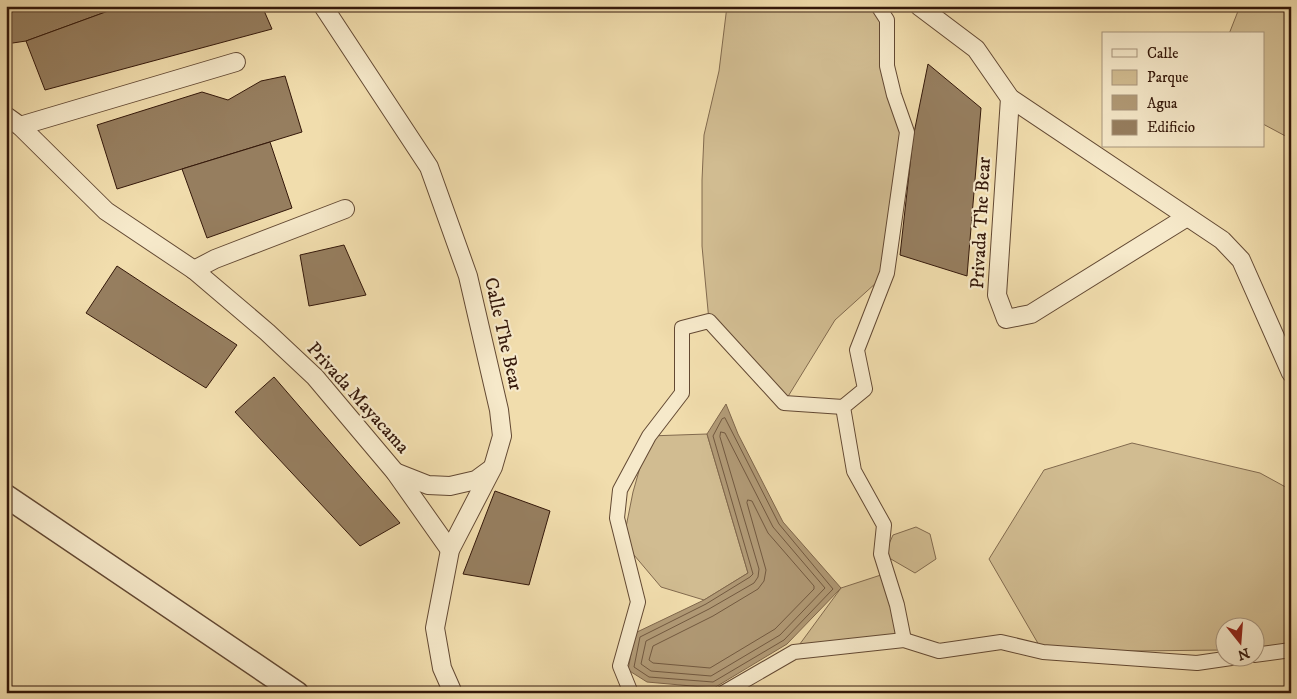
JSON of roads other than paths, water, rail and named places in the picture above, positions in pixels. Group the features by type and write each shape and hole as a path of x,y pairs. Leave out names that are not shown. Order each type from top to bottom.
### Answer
{"street":[{"name":"Calle The Bear","path":"323,6 429,167 468,276 498,410 502,436 493,467 450,550 435,628 442,668 452,693"},
{"path":"630,693 620,666 638,602 617,518 620,490 649,436 682,393 682,328 709,321 784,403 843,407 865,389 857,350 887,273 907,132 887,66 887,20 878,6"},
{"path":"919,6 976,49 1010,98 1222,240 1241,260 1291,373"},
{"name":"Privada Mayacama","path":"13,121 236,62"},
{"name":"Privada The Bear","path":"1010,98 996,295 1006,319 1031,314 1187,216"},
{"name":"Privada Mayacama","path":"13,121 106,211 194,270 315,376 395,472 450,550"},
{"path":"194,270 215,259 346,209"},
{"path":"843,407 854,471 884,525 881,554 897,605 904,640"},
{"path":"395,472 428,485 450,486 476,480 493,467"},
{"path":"6,496 297,693"},
{"path":"723,693 794,652 904,640 939,651 1001,642 1044,652 1197,663 1214,661"},
{"path":"1264,654 1291,650"}],"water":[{"path":"726,404 738,434 783,522 841,588 787,644 714,688 647,682 628,670 635,633 704,600 748,573 707,434"}]}
